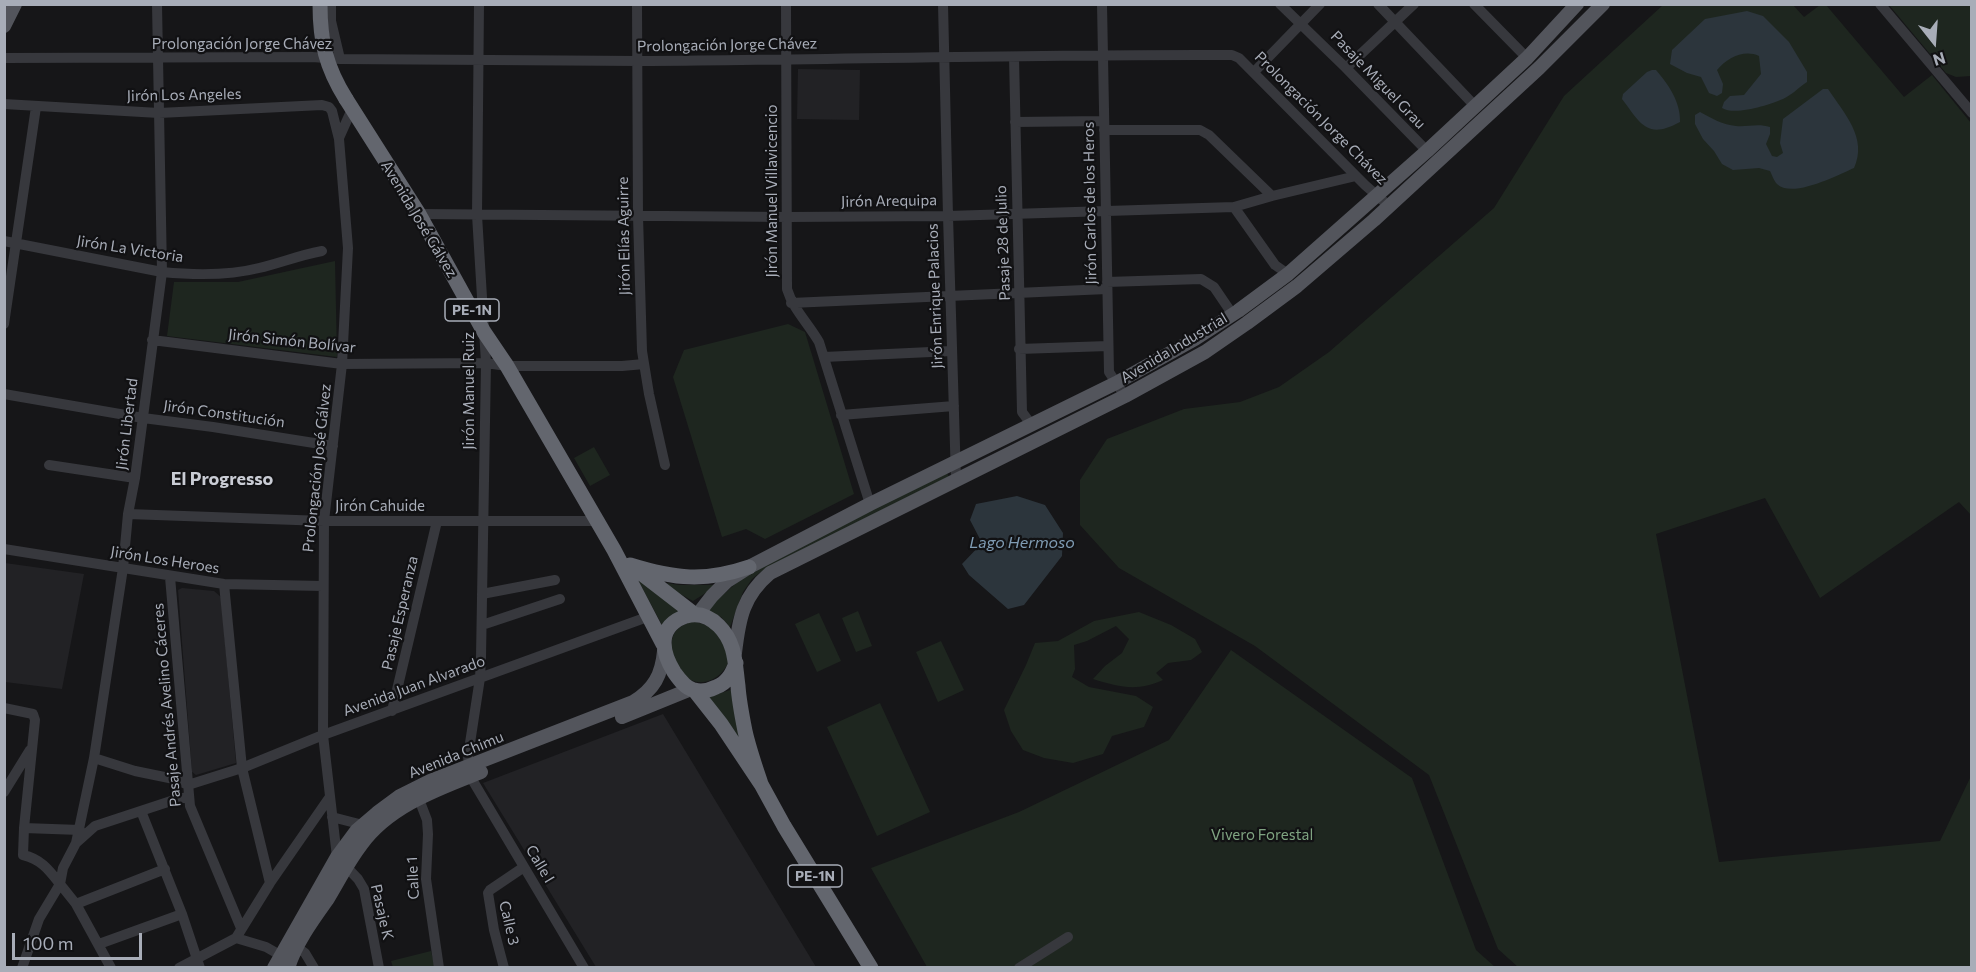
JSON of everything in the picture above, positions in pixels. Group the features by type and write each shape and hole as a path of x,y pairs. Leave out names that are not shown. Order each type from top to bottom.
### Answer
{"highway":[{"name":"Avenida José Gálvez","path":"320,4 320,30 333,75 419,214 484,332 507,366 614,550 650,616 664,648"},
{"name":"Avenida José Gálvez","path":"614,550 630,565 696,614"},
{"path":"630,565 660,573 700,578 715,577 749,567"},
{"name":"PE-1N","path":"696,614 714,621 721,628 735,658 745,732 761,784"},
{"path":"664,648 665,635 674,623 696,614"},
{"name":"PE-1N","path":"664,648 677,677 693,690 721,724 761,784 784,826 871,968"},
{"path":"693,690 703,691 722,685 729,678 735,658"}],"main road":[{"path":"4,26 15,4"},
{"name":"Avenida Industrial","path":"696,614 727,581 749,567 870,504 1116,383 1233,315 1288,274 1427,151 1527,58 1577,4"},
{"name":"Avenida Industrial","path":"735,658 742,609 758,584 770,573 1125,396 1205,351 1247,323 1297,286 1389,206 1539,68 1603,4"},
{"name":"Avenida Chimu","path":"288,968 293,944 337,857 363,825 400,796 417,794 641,698 659,676 664,648"},
{"name":"Avenida Chimu","path":"469,772 693,690"},
{"name":"Avenida Chimu","path":"277,962 293,944 361,844 376,828 417,794"}],"street":[{"name":"Jirón Libertad","path":"60,884 63,868 80,830 94,758 123,568 128,514 135,478 162,272 157,4"},
{"path":"331,4 331,21 340,59"},
{"name":"Jirón Manuel Ruiz","path":"469,772 468,756 480,678 486,363 477,214 479,4"},
{"name":"Jirón Elías Aguirre","path":"637,4 638,216 644,364 665,465"},
{"name":"Jirón Manuel Villavicencio","path":"786,4 787,289 791,303"},
{"name":"Jirón Enrique Palacios","path":"943,4 956,479"},
{"name":"Jirón Carlos de los Heros","path":"1102,4 1108,372 1125,396"},
{"name":"Pasaje Miguel Grau","path":"1281,4 1427,151"},
{"path":"1254,72 1320,4"},
{"path":"1378,4 1475,106"},
{"path":"1346,68 1414,4"},
{"path":"1880,4 1971,113"},
{"path":"1480,7 1527,58"},
{"name":"Prolongación Jorge Chávez","path":"4,58 312,57 637,61 1103,54 1232,55 1239,58 1254,72 1356,176 1389,206"},
{"name":"Pasaje 28 de Julio","path":"1014,57 1022,412 1031,424"},
{"name":"Jirón Los Angeles","path":"4,104 159,113 322,105 328,107"},
{"name":"Prolongación José Gálvez","path":"339,139 349,104"},
{"path":"4,324 36,107"},
{"name":"Prolongación José Gálvez","path":"328,107 332,111 339,139 348,248 342,364 324,521 322,586 323,735 337,857"},
{"path":"1015,122 1200,130 1209,135 1272,196"},
{"name":"Jirón Arequipa","path":"419,214 948,216 1234,207 1356,176"},
{"path":"1234,207 1275,265 1288,274"},
{"name":"Jirón La Victoria","path":"4,241 182,274 258,269 322,251"},
{"path":"791,303 1020,293 1201,279 1214,287 1233,315"},
{"path":"791,303 810,326 824,357 870,504"},
{"name":"Jirón Simón Bolívar","path":"152,340 342,364 486,363 507,366 644,364"},
{"path":"1020,349 1108,346"},
{"path":"824,357 952,351"},
{"name":"Jirón Constitución","path":"4,394 143,418 333,446"},
{"path":"841,415 954,406"},
{"path":"49,465 135,478"},
{"name":"Jirón Cahuide","path":"128,514 324,521 596,521"},
{"name":"Pasaje Esperanza","path":"392,711 437,521"},
{"name":"Jirón Los Heroes","path":"4,549 224,584 322,586"},
{"name":"Pasaje Andrés Avelino Cáceres","path":"170,577 190,806 242,928"},
{"path":"482,594 555,580"},
{"path":"224,584 242,768 270,883"},
{"path":"482,625 560,599"},
{"name":"Avenida Juan Alvarado","path":"189,785 242,768 323,735 650,616"},
{"path":"4,708 33,714 35,720 23,855 34,857 44,864 76,904 111,968"},
{"path":"4,792 32,747"},
{"path":"94,758 189,785"},
{"name":"Calle I","path":"469,772 584,968"},
{"name":"Calle 1","path":"417,794 427,820 426,879 439,968"},
{"path":"76,843 95,826 189,797"},
{"path":"179,968 199,963 236,938 270,883 329,798"},
{"path":"141,812 165,869 199,963"},
{"path":"332,817 363,825"},
{"path":"24,828 80,830"},
{"path":"337,857 346,868"},
{"name":"Calle 3","path":"504,968 494,930 488,893 524,867"},
{"name":"Pasaje K","path":"346,868 358,879 364,889 379,968"},
{"path":"76,904 165,869"},
{"path":"22,968 39,919 60,884"},
{"path":"99,944 182,914"},
{"path":"1019,968 1068,937"},
{"path":"236,938 266,947 277,962"},
{"path":"293,944 305,952 314,968"}],"shaded area":[{"path":"798,69 860,70 859,120 797,119"},
{"path":"5,563 84,574 62,689 5,682"},
{"path":"182,588 214,591 221,597 236,763 196,775 192,772 178,590"},
{"path":"663,714 816,967 596,967 483,783"}],"green space":[{"path":"1663,5 1793,5 1804,17 1820,5 1826,5 1904,97 1932,75 1971,123 1971,515 1959,502 1820,598 1765,498 1656,534 1719,862 1940,841 1971,776 1971,967 1518,967 1498,949 1429,775 1255,646 1119,568 1080,525 1080,480 1107,439 1184,409 1240,402 1279,387 1329,352 1494,208 1564,96"},
{"path":"1889,5 1971,5 1971,76 1956,77 1946,73"},
{"path":"335,261 337,357 167,336 174,282 238,282"},
{"path":"788,324 805,332 854,494 765,539 746,529 722,537 673,377 684,350"},
{"path":"594,447 610,475 590,486 574,458"},
{"path":"947,473 949,477 766,568 752,579 743,592 730,627 721,617 706,610 753,568"},
{"path":"639,580 681,609 662,625"},
{"path":"667,583 715,585 715,587 693,601 666,586"},
{"path":"858,611 872,646 856,652 842,618"},
{"path":"1139,612 1171,625 1195,639 1202,652 1191,660 1168,663 1156,673 1163,680 1154,684 1128,687 1093,679 1122,653 1129,639 1116,626 1074,645 1075,669 1072,677 1089,687 1136,696 1153,707 1144,727 1112,736 1103,754 1073,763 1044,758 1023,750 1011,731 1004,710 1035,643 1058,641 1094,621"},
{"path":"819,613 841,661 817,672 795,624"},
{"path":"692,621 708,626 718,634 729,661 719,675 708,681 691,680 680,671 673,658 671,643 676,631"},
{"path":"941,641 964,690 938,702 916,652"},
{"name":"Vivero Forestal","path":"1231,650 1412,778 1476,950 1495,967 927,967 871,868 1019,812 1169,740"},
{"path":"733,689 747,756 706,698"},
{"path":"880,703 930,812 877,836 827,727"},
{"path":"431,951 435,967 393,967 391,961"}],"water":[{"path":"1747,11 1763,16 1789,42 1807,72 1807,82 1783,99 1752,109 1728,110 1722,108 1724,102 1730,96 1744,95 1761,74 1759,56 1742,54 1731,58 1721,66 1717,70 1723,84 1722,93 1717,96 1709,93 1701,77 1670,64 1672,50 1705,19"},
{"path":"1652,70 1656,70 1669,87 1680,115 1680,122 1660,130 1646,127 1634,116 1622,99 1623,94"},
{"path":"1823,89 1828,89 1852,126 1858,146 1858,157 1854,168 1815,184 1793,189 1784,188 1776,183 1770,171 1759,168 1733,170 1722,164 1695,124 1695,115 1700,112 1731,125 1770,127 1766,144 1772,156 1777,157 1783,153 1780,143 1783,119"},
{"name":"Lago Hermoso","path":"1017,496 1045,505 1063,533 1062,556 1024,605 1008,609 969,575 962,564 982,543 970,520 976,504"}],"district":[{"name":"El Progresso","path":"222,479"}]}
